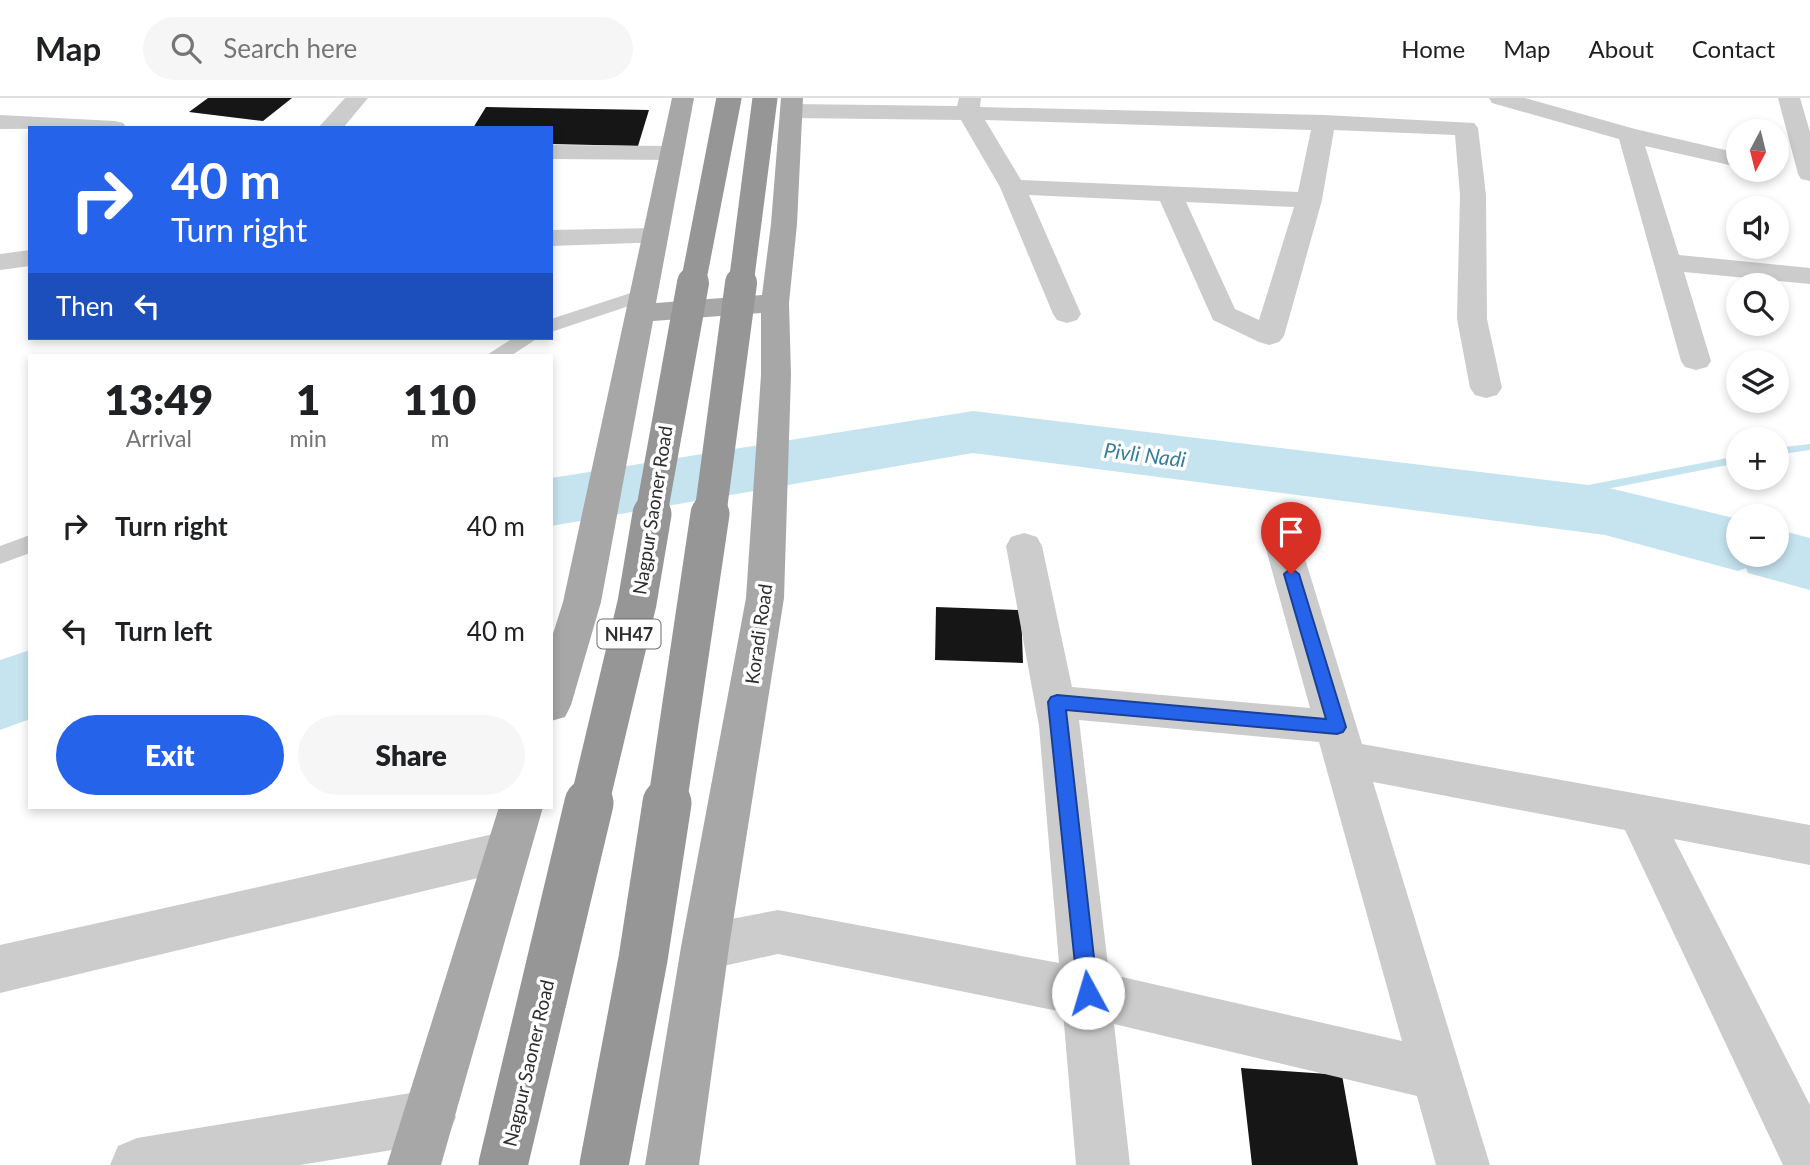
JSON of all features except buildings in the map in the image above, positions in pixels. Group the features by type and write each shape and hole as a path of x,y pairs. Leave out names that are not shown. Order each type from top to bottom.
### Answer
{"highway":[{"name":"Nagpur Saoner Road","path":"503,1165 637,603 674,379 713,191 729,98"},
{"path":"604,1165 643,959 699,601 783,102"}],"main road":[{"path":"553,698 582,602 682,98"},
{"name":"Koradi Road","path":"672,1165 705,947 765,598 776,375 775,303 783,102"},
{"path":"641,304 775,303"},
{"path":"421,1141 514,829"}],"street":[{"path":"0,122 29,98"},
{"path":"332,126 357,98"},
{"path":"1500,98 1630,135 1726,157"},
{"path":"1788,98 1802,174"},
{"path":"783,102 1088,106 1324,122 1466,128 1473,195 1472,319 1486,388"},
{"path":"969,105 1013,187 1067,314"},
{"path":"0,122 77,126"},
{"path":"1170,194 1223,314 1269,336 1309,200 1324,122"},
{"path":"1630,135 1696,361"},
{"path":"553,152 672,153"},
{"path":"1013,187 1309,200"},
{"path":"553,238 655,236"},
{"path":"1667,262 1810,276"},
{"path":"1024,546 1057,702 1104,1165"},
{"path":"1284,548 1463,1165"},
{"path":"1057,702 1341,743 1639,814 1810,845"},
{"path":"1639,814 1810,1162"},
{"path":"0,970 514,829"},
{"path":"705,947 778,932 1088,993 1437,1075"},
{"path":"137,1165 421,1141"}],"lane":[{"path":"553,326 641,304"},
{"path":"498,354 524,340"},
{"path":"0,555 28,545"}],"waterway":[{"name":"Pivli Nadi","path":"553,502 973,432 1605,511 1726,542"},
{"path":"1789,450 1810,447"},
{"path":"1526,501 1726,461"},
{"name":"Pivli Nadi","path":"1789,559 1810,564"},
{"name":"Pivli Nadi","path":"0,697 28,683"}],"route":[{"path":"1088,993 1057,702 1337,727 1291,574"}]}
